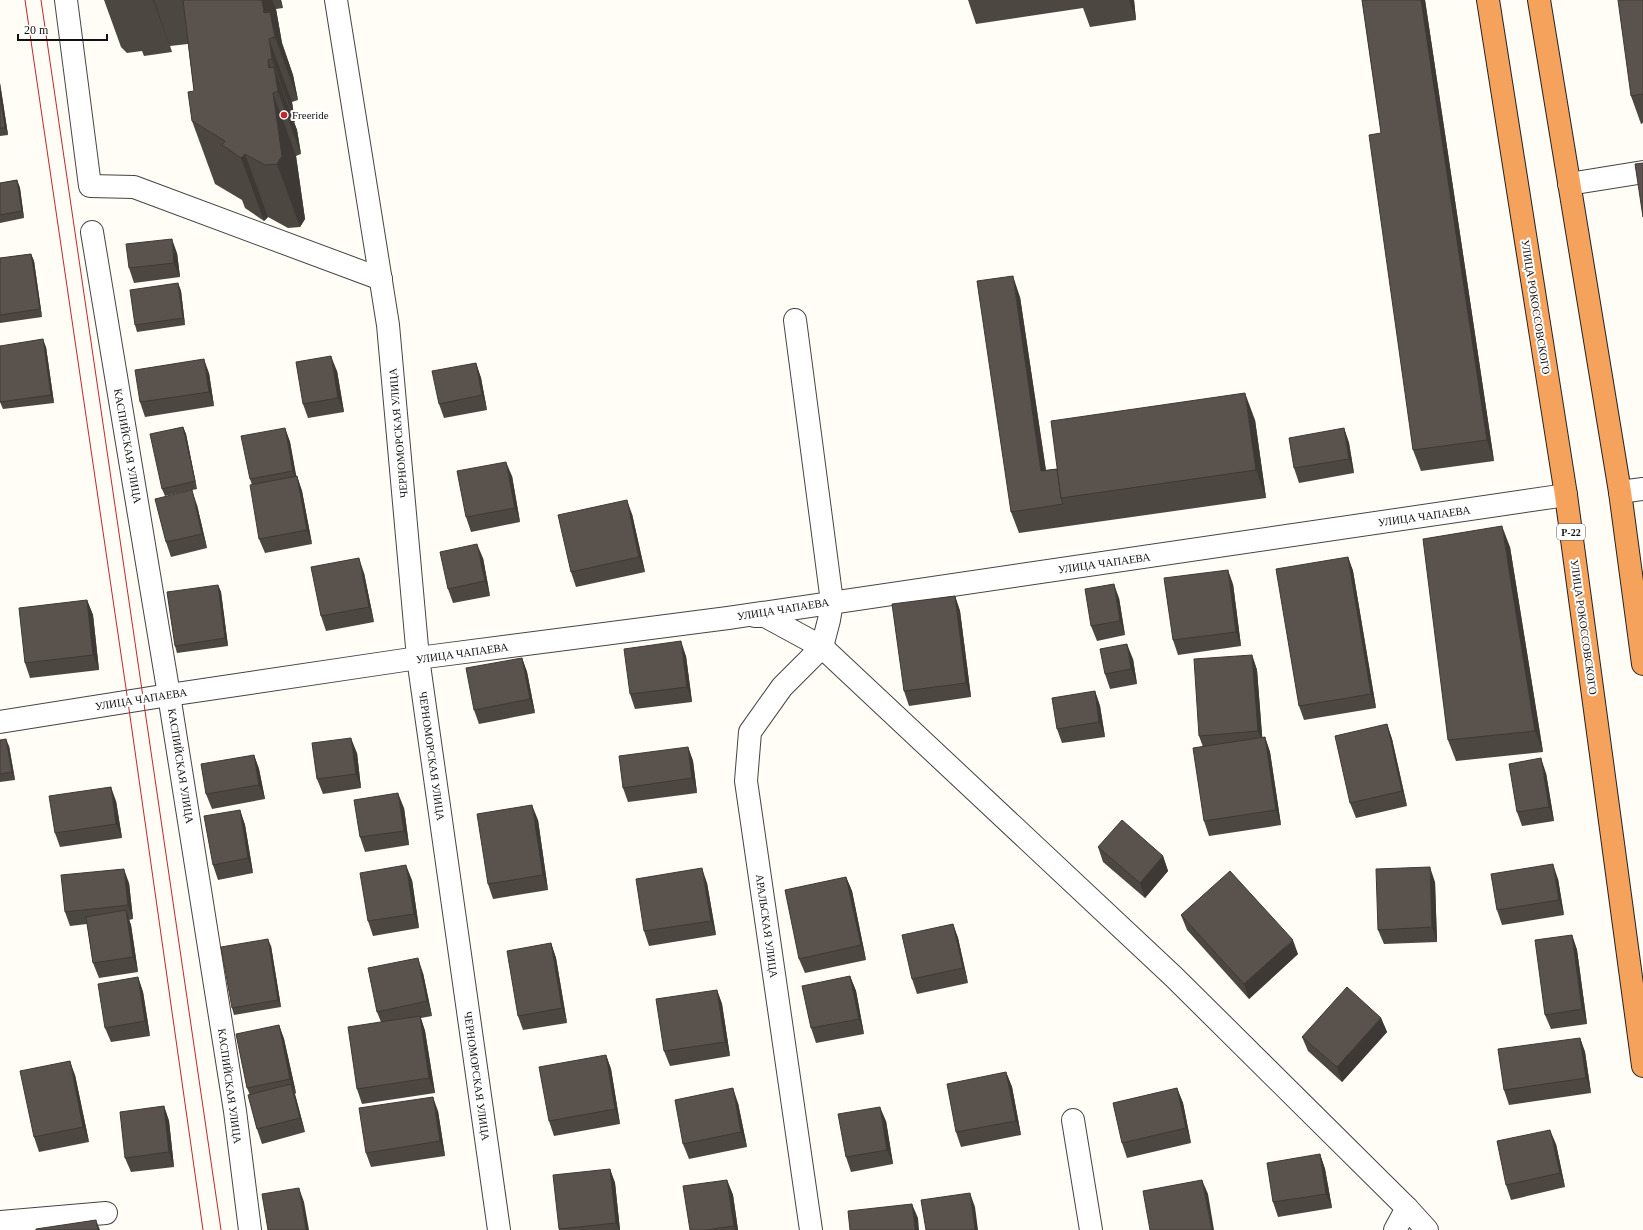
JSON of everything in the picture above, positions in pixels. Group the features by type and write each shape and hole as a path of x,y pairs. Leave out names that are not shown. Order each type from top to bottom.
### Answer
{"highway":[{"name":"УЛИЦА РОКОССОВСКОГО","path":"1488,0 1566,495 1643,1066"},
{"path":"1539,0 1620,492 1643,664"}],"street":[{"path":"66,0 90,186 134,187 381,279"},
{"name":"ЧЕРНОМОРСКАЯ УЛИЦА","path":"336,0 388,325 418,658 499,1230"},
{"path":"1569,184 1643,172"},
{"name":"КАСПИЙСКАЯ УЛИЦА","path":"92,232 169,695 235,1111 250,1230"},
{"path":"795,320 832,602 822,647"},
{"path":"1620,492 1643,489"},
{"name":"УЛИЦА ЧАПАЕВА","path":"0,722 418,658 728,618 1566,495"},
{"path":"728,618 765,616 822,647 1174,977 1407,1208 1427,1230"},
{"name":"АРАЛЬСКАЯ УЛИЦА","path":"810,1230 746,781 750,732 782,687 822,647"},
{"path":"1073,1120 1091,1230"},
{"path":"1395,1230 1407,1208"},
{"path":"0,1222 106,1213"}],"building":[{"path":"183,0 262,0 264,13 270,12 275,37 269,39 272,59 268,60 269,68 274,67 278,91 273,93 282,156 277,164 265,165 245,154 241,158 222,145 225,141 192,121 188,92 194,91"},
{"path":"1362,0 1421,0 1487,440 1413,450 1369,135 1381,133"},
{"path":"1618,0 1643,0 1643,94 1631,96"},
{"path":"0,93 5,128 0,128"},
{"path":"1643,163 1643,217 1635,164"},
{"path":"17,180 22,211 0,215 0,183"},
{"path":"172,239 174,263 129,268 126,244"},
{"path":"31,254 40,309 0,315 0,258"},
{"path":"1013,276 1041,471 1057,469 1063,504 1011,512 977,281"},
{"path":"178,283 183,318 135,325 130,290"},
{"path":"43,339 51,395 0,402 0,346"},
{"path":"331,356 338,398 303,404 296,362"},
{"path":"204,359 209,392 140,402 135,370"},
{"path":"476,363 482,395 439,404 432,371"},
{"path":"1245,393 1256,470 1061,498 1051,421"},
{"path":"183,427 195,481 162,489 150,434"},
{"path":"285,428 293,471 250,479 241,436"},
{"path":"1344,428 1349,459 1294,468 1289,438"},
{"path":"506,462 515,508 466,517 457,471"},
{"path":"297,476 307,530 259,539 250,485"},
{"path":"192,490 202,534 166,542 155,499"},
{"path":"627,500 639,557 571,572 558,515"},
{"path":"1502,526 1535,731 1448,740 1423,539"},
{"path":"477,544 485,581 448,589 440,552"},
{"path":"1348,557 1371,694 1299,706 1276,569"},
{"path":"359,558 369,607 321,616 311,567"},
{"path":"1228,570 1236,632 1173,640 1164,578"},
{"path":"1114,584 1120,621 1091,626 1085,589"},
{"path":"218,585 225,638 175,646 167,592"},
{"path":"955,596 966,683 904,691 892,604"},
{"path":"87,600 93,655 25,663 19,608"},
{"path":"681,641 687,687 630,694 624,649"},
{"path":"1127,644 1131,669 1105,674 1100,649"},
{"path":"1252,655 1258,731 1199,736 1194,659"},
{"path":"522,658 530,699 474,710 466,668"},
{"path":"1095,691 1099,722 1057,729 1052,698"},
{"path":"1387,724 1402,791 1350,803 1335,736"},
{"path":"1265,737 1276,810 1204,821 1193,748"},
{"path":"351,738 356,774 317,779 312,743"},
{"path":"6,739 12,772 0,774 0,740"},
{"path":"688,747 692,778 623,788 619,756"},
{"path":"254,755 259,785 206,794 201,764"},
{"path":"1541,758 1549,807 1517,812 1509,764"},
{"path":"111,787 116,824 55,833 49,796"},
{"path":"398,793 404,831 360,837 354,800"},
{"path":"532,805 543,875 488,884 477,814"},
{"path":"240,810 248,858 213,865 204,816"},
{"path":"1122,820 1163,856 1140,883 1098,847"},
{"path":"1553,864 1559,900 1497,910 1491,874"},
{"path":"406,865 414,914 368,921 360,873"},
{"path":"1430,867 1432,927 1378,930 1376,869"},
{"path":"702,868 711,921 644,931 636,879"},
{"path":"124,869 128,905 65,912 61,875"},
{"path":"1230,871 1293,940 1244,984 1181,915"},
{"path":"846,877 861,945 799,959 785,890"},
{"path":"126,910 133,957 93,963 86,917"},
{"path":"953,924 963,968 912,979 902,935"},
{"path":"1572,935 1582,1009 1545,1015 1535,940"},
{"path":"268,939 278,1000 232,1008 221,947"},
{"path":"551,943 562,1008 518,1016 507,951"},
{"path":"418,958 427,1001 377,1012 368,968"},
{"path":"850,976 859,1019 811,1028 802,986"},
{"path":"138,977 145,1021 105,1028 98,984"},
{"path":"1347,987 1381,1018 1337,1067 1302,1037"},
{"path":"717,990 725,1042 664,1051 656,999"},
{"path":"420,1016 429,1078 357,1089 348,1027"},
{"path":"279,1025 290,1079 247,1088 236,1034"},
{"path":"1580,1038 1586,1078 1504,1090 1498,1049"},
{"path":"606,1055 615,1109 549,1121 539,1067"},
{"path":"70,1061 83,1127 34,1137 20,1071"},
{"path":"1006,1072 1016,1121 956,1132 947,1084"},
{"path":"291,1084 300,1118 257,1129 248,1095"},
{"path":"733,1088 741,1132 683,1144 675,1100"},
{"path":"1177,1088 1186,1128 1122,1143 1113,1103"},
{"path":"433,1097 440,1141 366,1153 359,1108"},
{"path":"164,1106 169,1152 125,1158 120,1112"},
{"path":"880,1107 887,1150 846,1157 838,1114"},
{"path":"1550,1130 1560,1173 1506,1185 1497,1141"},
{"path":"1320,1154 1326,1194 1273,1202 1267,1163"},
{"path":"610,1169 616,1223 559,1229 553,1175"},
{"path":"727,1180 734,1226 706,1230 690,1230 683,1186"},
{"path":"1202,1180 1212,1230 1150,1230 1143,1191"},
{"path":"299,1188 306,1230 268,1230 262,1194"},
{"path":"970,1193 975,1230 926,1230 921,1200"},
{"path":"912,1204 915,1230 850,1230 848,1211"},
{"path":"96,1220 98,1230 36,1230 36,1229"}],"tram line":[{"path":"25,0 128,702 203,1230"},
{"path":"41,0 221,1230"}],"place":[{"name":"Freeride","path":"284,115"}]}
